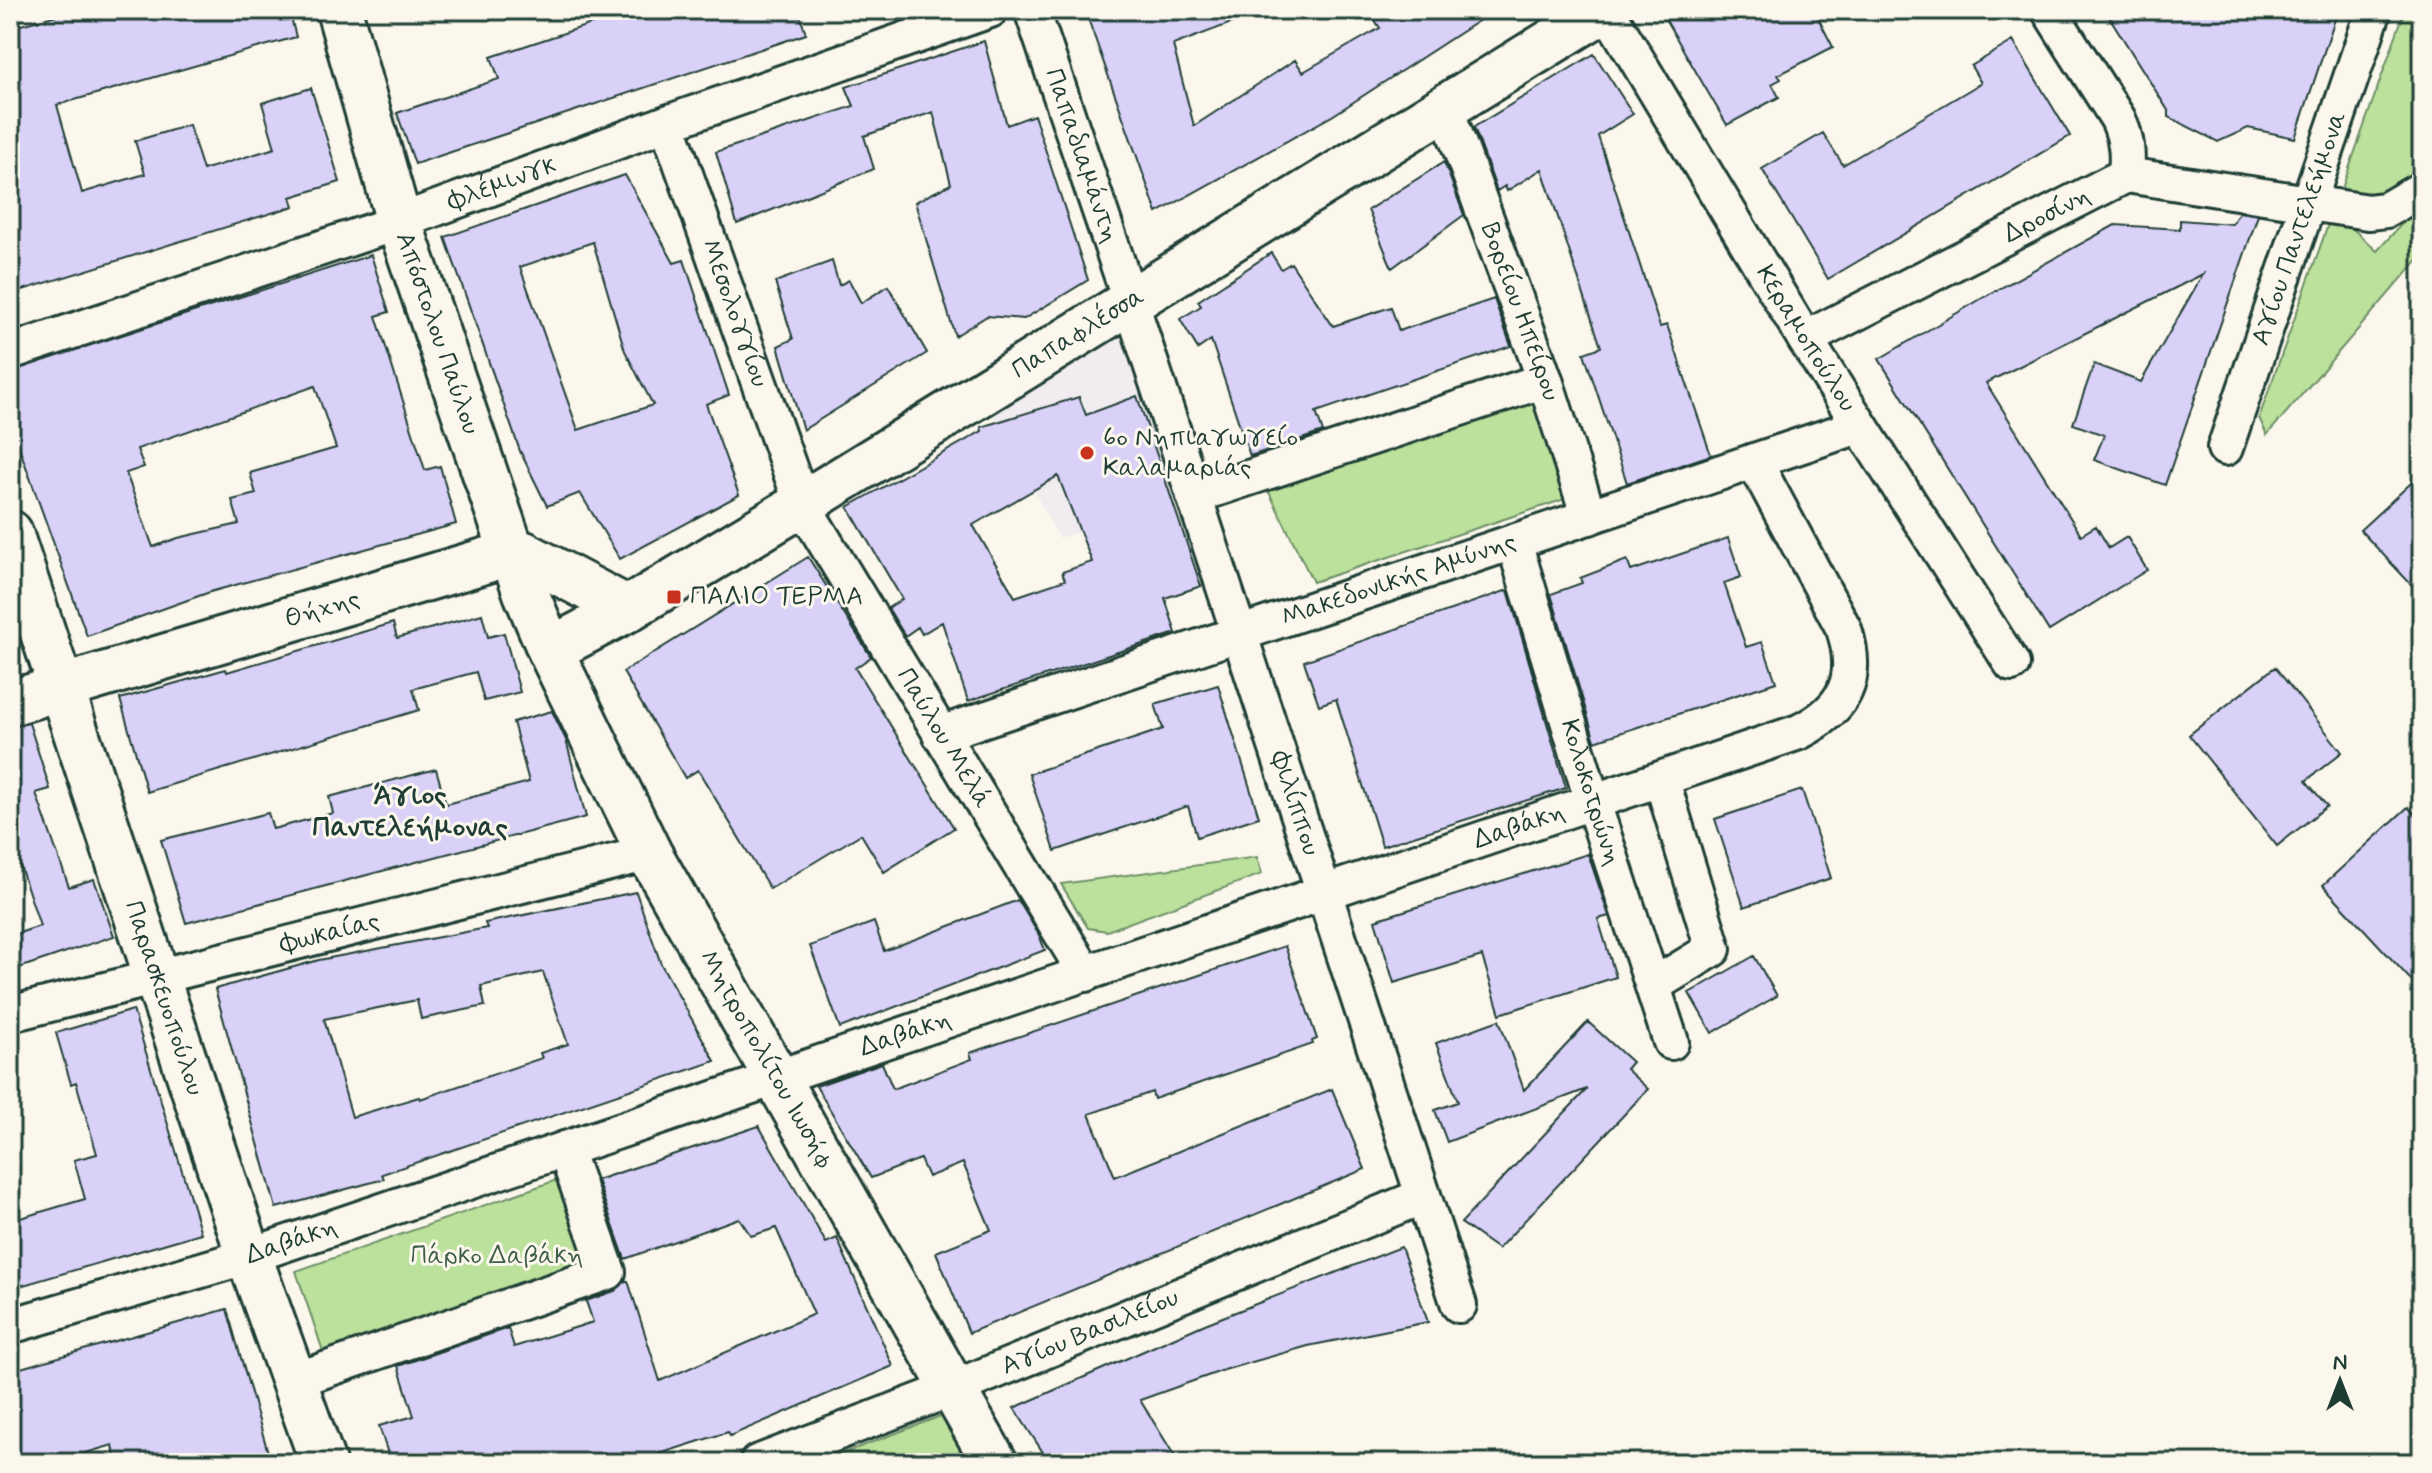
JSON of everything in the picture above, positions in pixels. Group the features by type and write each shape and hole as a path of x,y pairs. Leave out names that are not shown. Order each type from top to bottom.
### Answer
{"street":[{"name":"Απόστολου Παύλου","path":"339,10 399,222 511,553 550,650"},
{"name":"Φλέμινγκ","path":"10,352 399,222 667,123 990,10"},
{"name":"Παπαδιαμάντη","path":"1032,10 1131,303"},
{"name":"Παπαφλέσσα","path":"550,650 628,609 802,504 1605,10"},
{"name":"Κεραμοπούλου","path":"1605,10 1859,426 2012,664"},
{"path":"2049,10 2126,135 2126,175 2368,212 2386,210 2422,189"},
{"name":"Αγίου Παντελεήμονα","path":"2225,448 2374,10"},
{"name":"Βορείου Ηπείρου","path":"1446,109 1545,380 1589,517"},
{"name":"Μεσολογγίου","path":"667,123 802,504"},
{"name":"Δροσίνη","path":"1805,339 2126,175"},
{"name":"Φιλίππου","path":"1131,303 1459,1305"},
{"path":"1194,496 1545,380"},
{"name":"Μακεδονικής Αμύνης","path":"940,734 1859,426"},
{"name":"Δαβάκη","path":"10,1326 249,1256 1662,781 1799,732 1827,715 1841,700 1850,671 1850,647 1844,629 1754,461"},
{"name":"Παύλου Μελά","path":"802,504 1086,974"},
{"name":"Παρασκευοπούλου","path":"10,533 249,1256 323,1463"},
{"name":"Κολοκοτρώνη","path":"1514,542 1593,803 1671,1042"},
{"path":"511,553 522,553 628,609"},
{"name":"Θήχης","path":"10,703 511,553"},
{"name":"Μητροπολίτου Ιωσήφ","path":"550,650 649,853 995,1463"},
{"path":"1654,985 1713,949 1662,781"},
{"name":"Φωκαίας","path":"10,1014 649,853"},
{"path":"293,1381 608,1272 565,1149"},
{"name":"Αγίου Βασιλείου","path":"757,1463 954,1388 1423,1196"}],"shaded area":[{"name":"6ο Νηπιαγωγείο Καλαμαριάς","path":"1117,327 1177,501 1059,538 988,405"}],"green space":[{"path":"2405,10 2422,10 2422,171 2397,188 2348,196 2341,191"},
{"path":"2422,202 2422,255 2267,435 2259,418 2329,222 2351,227 2377,251"},
{"path":"1533,393 1565,499 1313,582 1264,482"},
{"path":"1257,857 1262,874 1107,931 1088,928 1061,884"},
{"name":"Πάρκο Δαβάκη","path":"574,1174 608,1272 329,1369 296,1271"},
{"path":"946,1414 972,1463 818,1463"}],"building":[{"path":"75,10 289,10 296,37 57,105 82,193 145,174 135,141 189,125 203,170 275,148 262,103 311,88 340,182 291,197 294,206 10,294 10,28"},
{"path":"613,10 671,10 674,19 703,10 798,10 806,34 415,164 397,113 499,79 491,57 616,16"},
{"path":"1085,10 1257,10 1258,13 1173,45 1194,126 1295,60 1303,72 1380,28 1368,10 1495,10 1332,116 1157,213"},
{"path":"1660,10 1814,10 1833,47 1778,75 1781,79 1772,84 1779,97 1727,125"},
{"path":"2105,10 2338,10 2295,138 2248,128 2218,142 2169,117 2169,112"},
{"path":"984,41 1007,125 1034,115 1088,280 1024,319 987,316 955,336 915,202 951,184 933,112 864,136 874,169 737,224 716,152 854,106 846,87"},
{"path":"2013,41 2070,136 1828,279 1762,169 1823,133 1843,165 1981,83 1971,66"},
{"path":"1594,54 1633,114 1598,136 1660,327 1667,325 1711,455 1627,483 1584,353 1601,347 1542,169 1507,191 1505,186 1497,191 1474,127"},
{"path":"1444,162 1464,215 1392,268 1368,210"},
{"path":"625,175 674,263 684,260 729,395 706,404 739,495 620,559 580,493 547,506 520,451 445,237","holes":["593,242 625,351 653,405 578,430 520,267"]},
{"path":"2239,212 2258,215 2165,485 2094,460 2104,435 2073,424 2094,364 2141,382 2203,274 1986,383 2081,535 2096,526 2109,548 2127,537 2147,570 2049,631 1879,359 2115,225 2180,229 2180,220 2232,224"},
{"path":"1271,253 1281,269 1291,263 1333,326 1391,307 1399,331 1494,299 1511,346 1316,412 1323,432 1250,456 1211,340 1198,349 1180,319 1201,306 1198,301"},
{"path":"371,255 389,312 376,316 425,470 440,466 456,524 210,592 87,636 10,422 10,371","holes":["315,386 336,448 250,473 256,494 232,500 239,524 153,547 126,473 144,467 137,449"]},
{"path":"832,261 839,285 849,280 861,303 888,286 927,353 803,430 778,346 793,339 775,282"},
{"path":"1137,396 1201,586 1165,598 1176,633 968,701 942,622 922,634 918,627 905,636 888,608 902,599 848,507 982,431 981,427 1079,397 1086,415","holes":["1058,476 1092,562 1062,572 1065,580 1015,597 973,525"]},
{"path":"2422,473 2422,596 2360,530"},
{"path":"1728,538 1741,577 1724,583 1746,647 1762,642 1776,682 1595,741 1551,594 1582,583 1580,578 1627,560 1631,571"},
{"path":"808,557 871,657 855,668 954,828 884,872 861,834 770,889 698,770 685,778 623,672"},
{"path":"1508,590 1566,788 1382,846 1336,699 1319,705 1304,661"},
{"path":"482,614 488,637 504,633 520,692 484,701 476,672 413,689 419,710 147,792 120,699 226,669 227,672 393,623 397,638"},
{"path":"2275,667 2342,752 2306,781 2327,806 2277,846 2189,735"},
{"path":"1218,685 1259,817 1197,837 1188,806 1055,851 1029,774 1163,729 1155,704"},
{"path":"552,711 566,740 586,817 186,923 161,840 268,813 273,829 333,813 329,797 436,769 446,804 529,782 513,722"},
{"path":"29,723 50,789 36,793 69,887 94,879 114,936 10,971 10,936 40,926 18,860 10,863 10,727"},
{"path":"1802,790 1831,878 1744,907 1715,819"},
{"path":"2408,807 2422,822 2422,992 2323,885"},
{"path":"1588,854 1609,916 1598,919 1616,977 1500,1014 1482,956 1394,983 1375,920"},
{"path":"636,892 661,964 715,1061 382,1174 384,1179 276,1208 215,989 319,960 487,928 485,923","holes":["543,972 568,1044 540,1053 542,1058 420,1099 352,1117 324,1019 417,1000 421,1019 485,1006 481,986"]},
{"path":"1018,900 1045,950 840,1028 810,946 874,922 884,951"},
{"path":"1285,946 1317,1039 1312,1041 1313,1044 1154,1099 1152,1092 1089,1114 1115,1177 1332,1089 1365,1169 969,1333 936,1252 991,1230 963,1163 928,1177 920,1159 871,1178 816,1086 882,1063 893,1089 972,1059 970,1053"},
{"path":"1754,956 1777,996 1712,1033 1689,993"},
{"path":"133,1010 201,1233 10,1289 10,1221 85,1199 74,1160 97,1154 76,1082 71,1084 56,1033"},
{"path":"1499,1020 1524,1090 1588,1022 1632,1062 1626,1069 1648,1089 1498,1249 1461,1223 1587,1089 1447,1142 1435,1110 1458,1102 1436,1043"},
{"path":"759,1126 826,1243 837,1238 893,1366 730,1436 728,1432 631,1463 391,1463 379,1426 414,1416 398,1366 508,1328 514,1347 593,1322 586,1301 615,1291 625,1281 628,1281 660,1381 814,1314 776,1228 751,1236 739,1218 625,1259 597,1180"},
{"path":"1401,1247 1428,1322 1308,1346 1224,1370 1140,1400 1179,1463 1050,1463 1014,1408 1205,1324"},
{"path":"227,1309 271,1463 116,1463 113,1445 51,1463 10,1463 10,1371"}],"place":[{"name":"6ο Νηπιαγωγείο Καλαμαριάς","path":"1087,453"},
{"name":"ΠΑΛΙΟ ΤΕΡΜΑ","path":"674,597"}],"district":[{"name":"Άγιος Παντελεήμονας","path":"410,812"}]}
